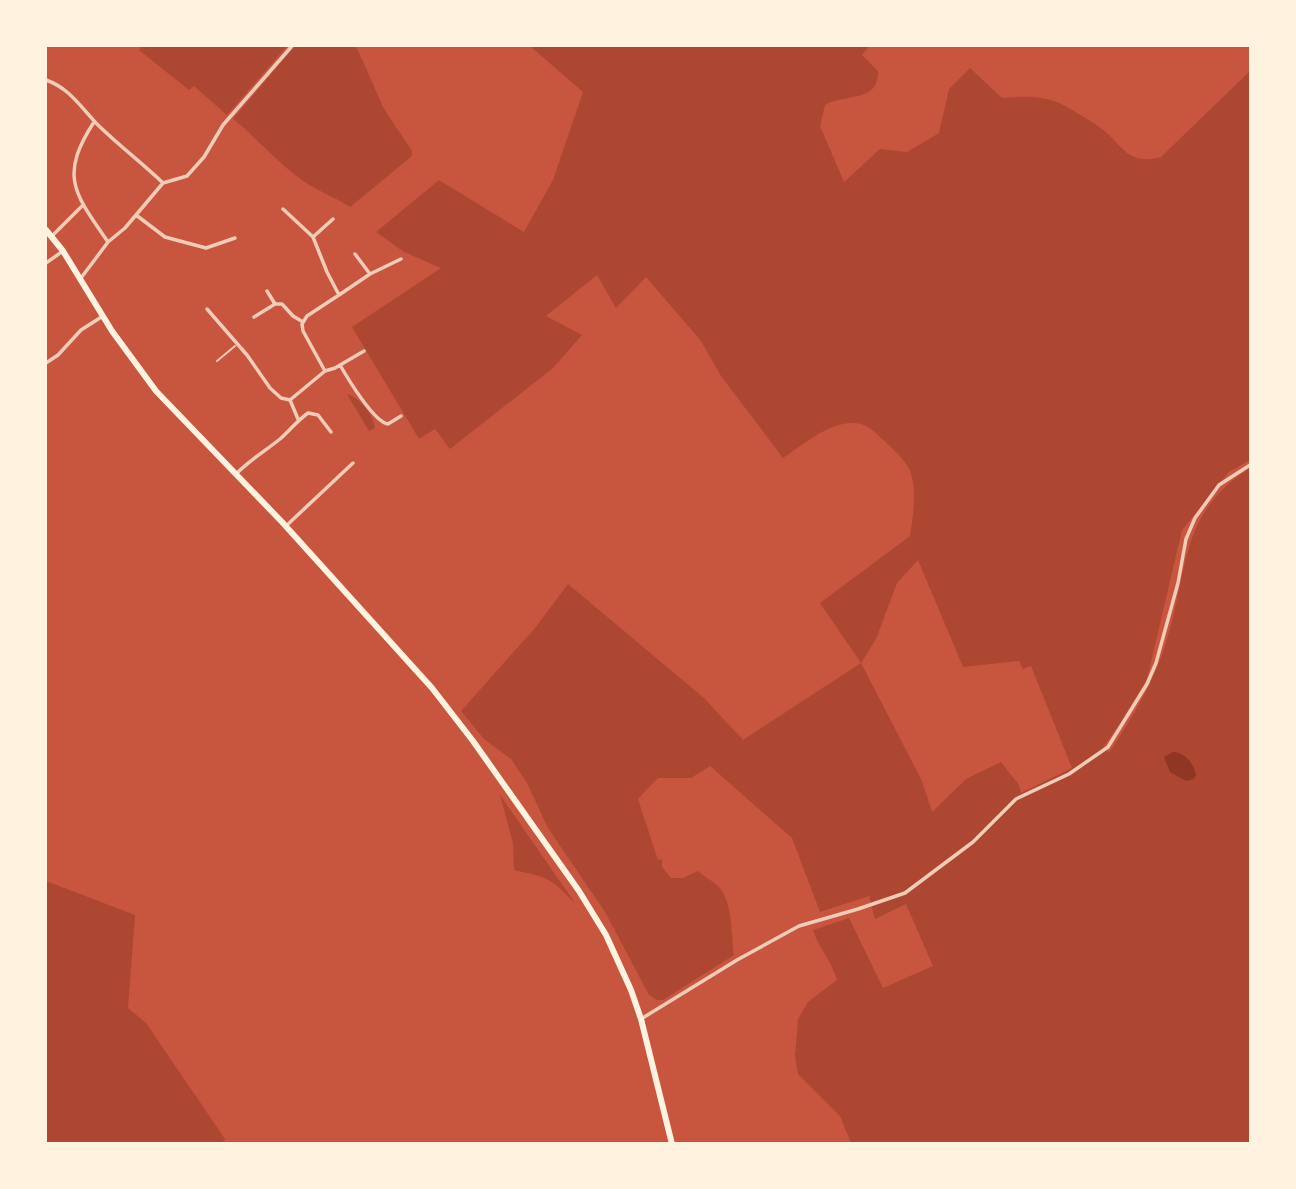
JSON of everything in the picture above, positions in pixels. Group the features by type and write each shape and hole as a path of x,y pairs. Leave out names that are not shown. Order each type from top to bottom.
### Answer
{"main road":[{"path":"46,230 81,278 136,366 164,401 286,526 415,668 473,741 587,904 612,948 641,1019 672,1143"}],"street":[{"path":"81,278 108,242 163,183 187,176 204,157 223,125 292,46"},
{"path":"46,80 61,87 77,100 95,122 163,183"},
{"path":"95,122 81,143 72,165 83,206 108,242"},
{"path":"51,237 83,206"},
{"path":"283,209 313,237 339,295"},
{"path":"135,215 165,237 206,248 235,238"},
{"path":"313,237 333,219"},
{"path":"46,262 63,251"},
{"path":"355,254 370,274"},
{"path":"325,371 303,331 303,322 307,316 370,274 401,258"},
{"path":"267,291 275,304"},
{"path":"254,317 275,304 285,305 293,316 303,322"},
{"path":"207,309 238,344 270,388 278,396 290,400 298,419"},
{"path":"46,363 58,355 82,330 103,316"},
{"path":"290,400 325,371 364,351"},
{"path":"340,365 379,421 388,424 401,416"},
{"path":"236,474 254,456 295,426 298,419 313,413 318,415 331,432"},
{"path":"286,526 353,463"},
{"path":"641,1019 737,960 799,926 905,893 973,842 1016,799 1069,774 1108,747 1147,684 1156,663 1178,583 1186,539 1195,518 1219,485 1251,465"}],"lane":[{"path":"217,361 238,344"}],"shaded area":[{"path":"142,46 287,46 227,115 194,86 189,90 139,50"},
{"path":"295,46 356,46 384,109 412,151 412,156 350,207 302,180 233,119"},
{"path":"530,46 869,46 862,55 878,71 873,88 860,96 825,105 820,126 844,182 880,149 907,152 939,133 949,89 970,68 1002,98 1035,97 1050,100 1080,114 1102,129 1127,152 1140,159 1161,157 1250,71 1250,460 1229,472 1182,530 1147,679 1104,746 1109,753 1150,684 1167,639 1184,566 1198,523 1227,485 1250,468 1250,1143 851,1143 840,1116 798,1074 795,1056 798,1019 808,1002 837,980 813,930 849,918 883,988 933,966 906,904 875,919 869,896 820,912 792,838 710,766 691,778 658,778 638,799 658,860 662,859 662,867 671,878 683,878 698,871 720,888 729,911 734,955 663,1000 657,1000 649,995 605,912 548,828 527,783 511,759 484,739 461,711 535,628 568,584 704,698 743,740 861,663 820,603 910,536 913,482 908,467 893,449 868,427 850,423 832,427 783,458 721,376 701,341 646,277 616,308 597,275 546,316 582,335 553,368 450,449 435,429 419,439 352,327 441,268 404,252 376,232 439,180 524,232 553,180 583,92","holes":["918,560 963,667 1019,661 1023,669 1031,666 1072,768 1021,793 1019,785 1001,762 966,779 932,812 922,781 861,663 876,639 897,583"]},
{"path":"347,394 365,407 375,428 369,431"},
{"path":"1173,752 1185,756 1191,763 1196,775 1194,779 1186,781 1170,772 1164,757"},
{"path":"500,795 575,903 548,880 514,870 513,843"},
{"path":"46,881 135,915 128,1008 146,1023 225,1139 223,1143 46,1143"}]}
